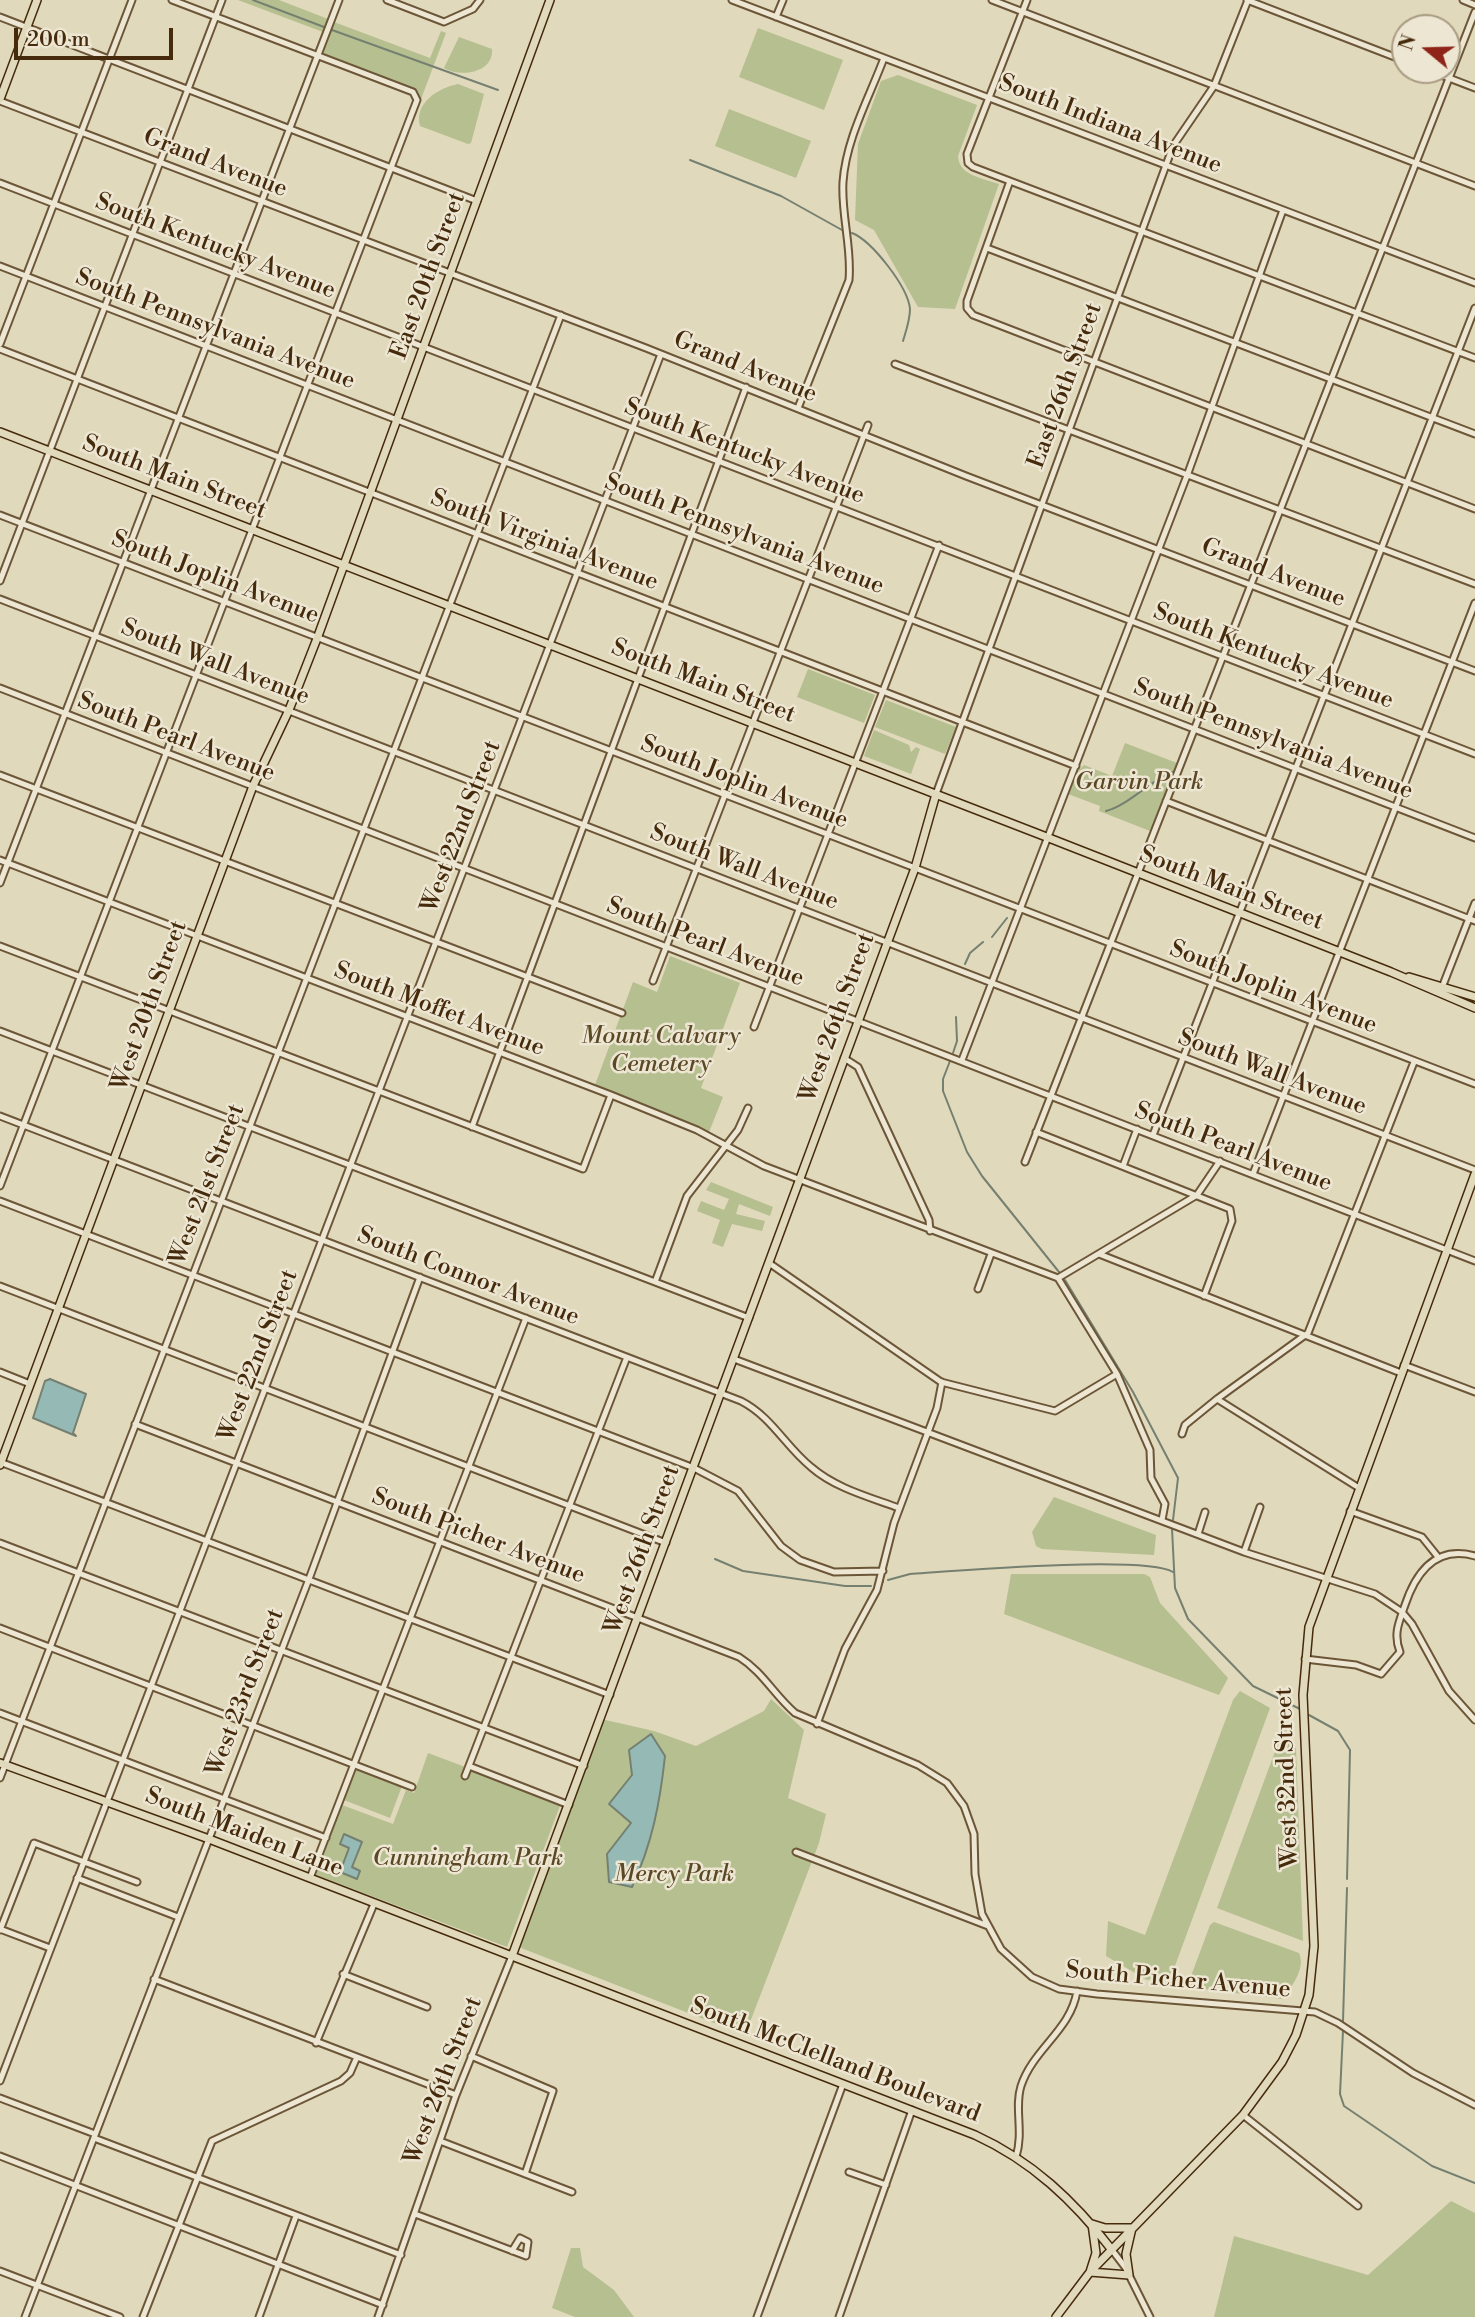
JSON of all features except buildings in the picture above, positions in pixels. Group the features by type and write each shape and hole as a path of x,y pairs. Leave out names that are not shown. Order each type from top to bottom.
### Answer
{"main road":[{"path":"0,100 37,0"},
{"name":"East 20th Street","path":"344,564 550,0"},
{"name":"South Main Street","path":"0,432 1138,872 1475,1008"},
{"name":"West 20th Street","path":"0,1463 253,786 289,710 344,564"},
{"name":"West 26th Street","path":"512,1956 915,868 936,794"},
{"name":"South Main Street","path":"1391,972 1443,985 1475,997"},
{"name":"West 32nd Street","path":"1056,2317 1090,2272 1243,2115 1282,2062 1305,2010 1314,1946 1305,1659 1312,1614 1475,1172"},
{"name":"South Maiden Lane","path":"3,1764 209,1839 512,1956"},
{"name":"South McClelland Boulevard","path":"512,1956 975,2135 1016,2157 1056,2187 1112,2250"},
{"path":"1091,2224 1105,2228 1132,2228 1126,2254 1129,2276 1090,2272 1096,2253 1091,2224"}],"street":[{"path":"0,344 132,0"},
{"path":"0,1186 416,96 413,92 172,0"},
{"path":"0,581 222,0"},
{"path":"0,883 339,0"},
{"path":"387,0 444,22 473,9 480,0"},
{"name":"South Indiana Avenue","path":"732,0 1475,282"},
{"path":"776,17 783,0"},
{"path":"992,0 1475,186"},
{"path":"1027,0 967,154 968,163 1475,358"},
{"path":"1248,0 1391,56"},
{"name":"East 26th Street","path":"936,794 1166,165 1186,125 1214,86 1248,0"},
{"path":"1463,0 1475,5"},
{"path":"1461,48 1475,12"},
{"path":"0,17 477,201"},
{"path":"798,408 849,280 843,186 845,166 884,58"},
{"path":"1025,1162 1447,84"},
{"name":"Grand Avenue","path":"0,100 662,354 1040,504 1475,671"},
{"path":"1010,181 967,308 973,315 1475,509"},
{"name":"South Kentucky Avenue","path":"0,183 1475,754"},
{"path":"962,1060 1188,474 1283,210"},
{"path":"987,248 1475,433"},
{"name":"South Pennsylvania Avenue","path":"0,266 1475,838"},
{"path":"1153,1135 1475,308"},
{"name":"West 21st Street","path":"0,1778 3,1764 22,1721 561,315"},
{"name":"South Virginia Avenue","path":"0,349 1076,766"},
{"name":"West 22nd Street","path":"0,2081 662,354"},
{"path":"895,364 1475,584"},
{"path":"472,1127 746,387"},
{"path":"653,981 868,425"},
{"name":"South Joplin Avenue","path":"0,515 1475,1084"},
{"path":"754,1027 939,545"},
{"name":"South Wall Avenue","path":"0,599 1475,1172"},
{"path":"1254,1174 1475,603"},
{"name":"South Pearl Avenue","path":"0,688 1475,1261"},
{"path":"0,775 622,1013"},
{"path":"1166,801 1472,919"},
{"name":"South Moffet Avenue","path":"0,860 611,1095 696,1130 799,1180 1058,1278"},
{"path":"1443,985 1472,919 1475,903"},
{"path":"0,946 583,1169 611,1095"},
{"path":"0,1031 749,1318"},
{"path":"844,1058 858,1067 929,1220 930,1231"},
{"path":"1182,1434 1185,1425 1217,1399 1305,1336 1414,1062"},
{"path":"655,1282 687,1196 741,1126 748,1108"},
{"name":"South Connor Avenue","path":"0,1116 721,1393 765,1416 803,1460 825,1478 899,1508"},
{"path":"1123,1166 1137,1129"},
{"path":"1037,1132 1230,1209 1233,1216 1204,1296"},
{"path":"1161,1520 1165,1504 1151,1478 1150,1450 1135,1421 1117,1374 1058,1278 1197,1195 1220,1161"},
{"path":"0,1201 694,1468 738,1491 781,1546 807,1564 834,1572 883,1571"},
{"path":"978,1289 991,1254"},
{"path":"1099,1254 1305,1336 1475,1392"},
{"path":"769,1263 942,1382 1055,1411 1117,1374"},
{"name":"West 23rd Street","path":"25,2317 309,1579 420,1277"},
{"path":"0,1286 666,1543"},
{"path":"310,1878 526,1318"},
{"path":"465,1776 628,1357"},
{"path":"734,1359 1244,1552 1375,1594 1402,1612 1419,1633 1454,1698 1475,1720"},
{"path":"0,1372 30,1384"},
{"path":"817,1724 845,1649 871,1605 899,1508 925,1432 939,1401 942,1382"},
{"path":"1217,1399 1359,1488"},
{"name":"South Picher Avenue","path":"135,1424 738,1657 755,1667 772,1684 781,1702 817,1724 918,1765 947,1783 964,1806 974,1834 975,1874 982,1914 1000,1949 1032,1977 1050,1986 1077,1991 1305,2010 1330,2018 1413,2073 1475,2105"},
{"path":"0,1463 106,1501 610,1695"},
{"path":"1244,1552 1260,1507"},
{"path":"1350,1511 1422,1537 1438,1558"},
{"path":"1198,1534 1205,1512"},
{"path":"0,1543 584,1766"},
{"path":"1305,1659 1356,1665 1381,1674 1400,1652 1396,1636 1416,1576 1438,1558 1457,1553 1475,1556"},
{"path":"0,1628 412,1787"},
{"path":"0,1713 326,1838"},
{"path":"469,1766 569,1805"},
{"path":"50,1948 0,1929 34,1843 137,1882"},
{"path":"796,1852 988,1926"},
{"path":"77,1878 178,1917"},
{"path":"316,2043 374,1904"},
{"name":"West 26th Street","path":"378,2317 456,2095 512,1956"},
{"path":"343,1974 427,2007"},
{"path":"154,1979 456,2095"},
{"path":"1016,2157 1022,2135 1021,2086 1031,2067 1069,2017 1077,1991"},
{"path":"471,2056 549,2087 553,2091 525,2174"},
{"path":"143,2317 209,2145 217,2136 341,2081 349,2073 357,2057"},
{"path":"757,2317 843,2084"},
{"path":"0,2098 196,2177 401,2255"},
{"path":"839,2317 912,2110"},
{"path":"1243,2115 1358,2206"},
{"path":"440,2141 572,2192"},
{"path":"0,2157 383,2305"},
{"path":"849,2172 886,2186"},
{"path":"415,2214 512,2250"},
{"path":"259,2317 296,2216"},
{"path":"1112,2250 1150,2317"},
{"path":"0,2271 120,2317"}],"green space":[{"path":"238,0 279,0 328,19 323,32"},
{"path":"334,22 430,58 441,31 446,33 421,99 413,90 324,56 322,51"},
{"path":"758,28 843,60 824,110 739,77"},
{"path":"459,37 492,49 488,64 467,73 444,68"},
{"path":"898,75 977,105 958,156 959,163 967,172 999,184 955,309 918,307 874,230 855,220 858,144 881,81"},
{"path":"458,84 484,94 471,143 468,144 420,126 421,110 429,98"},
{"path":"729,109 811,141 796,178 715,146"},
{"path":"808,669 875,695 864,723 797,697"},
{"path":"886,700 956,727 945,754 875,727"},
{"path":"874,730 909,745 911,752 916,747 920,749 911,774 864,756"},
{"name":"Garvin Park","path":"1125,743 1177,763 1150,831 1099,811 1100,806 1068,794 1076,773 1084,765 1112,776"},
{"name":"Mount Calvary Cemetery","path":"670,956 740,983 701,1088 723,1097 709,1132 595,1085 633,982 657,992"},
{"path":"711,1182 773,1207 770,1216 739,1204 736,1214 765,1221 762,1231 732,1224 723,1247 712,1243 720,1220 697,1211 701,1201 724,1210 729,1199 706,1190"},
{"path":"1054,1497 1156,1535 1154,1555 1042,1549 1036,1546 1032,1532"},
{"path":"1011,1574 1144,1574 1150,1577 1160,1603 1228,1678 1219,1695 1004,1614"},
{"path":"1240,1691 1270,1708 1172,1974 1147,1980 1106,1956 1108,1921 1145,1935 1233,1700"},
{"name":"Mercy Park","path":"771,1699 804,1730 788,1798 826,1814 819,1843 745,2035 516,1946 601,1719 654,1731 696,1746 764,1711"},
{"path":"1287,1729 1296,1749 1303,1941 1217,1908 1283,1730"},
{"name":"Cunningham Park","path":"428,1753 561,1803 507,1947 316,1875 342,1805 393,1824 406,1790 414,1793"},
{"path":"357,1769 402,1786 390,1818 344,1800"},
{"path":"1214,1922 1299,1953 1299,1971 1283,1999 1187,1987 1210,1925"},
{"path":"1451,2201 1475,2213 1475,2317 1214,2317 1234,2236 1368,2275"},
{"path":"571,2248 580,2248 583,2267 614,2290 634,2317 575,2317 552,2308"}],"water":[{"path":"50,1379 86,1394 73,1433 76,1436 33,1418 45,1381"},
{"path":"651,1734 665,1756 663,1773 650,1839 632,1887 609,1882 607,1854 631,1823 609,1804 632,1775 629,1750"},
{"path":"344,1834 362,1842 352,1867 360,1871 357,1879 340,1872 349,1848 340,1844"}],"waterway":[{"path":"253,0 324,27"},
{"path":"332,30 498,90"},
{"path":"690,160 781,196 842,230"},
{"path":"852,233 879,255 903,289 910,309 903,341"},
{"path":"1106,811 1123,804 1172,772"},
{"path":"992,937 1007,918"},
{"path":"965,964 970,953 983,942"},
{"path":"953,1053 957,1041 956,1017"},
{"path":"950,1061 943,1079 943,1091 967,1152 982,1176 1059,1272"},
{"path":"1065,1280 1133,1392 1178,1478 1173,1520"},
{"path":"1172,1529 1175,1588 1188,1619 1253,1686 1300,1709"},
{"path":"715,1559 743,1571 845,1586 871,1586"},
{"path":"888,1580 910,1574 1089,1564 1155,1567 1173,1572"},
{"path":"1309,1715 1338,1731 1350,1750 1347,1879"},
{"path":"1343,2021 1347,1888"},
{"path":"1343,2031 1340,2094 1344,2106 1432,2166 1475,2183"}]}
